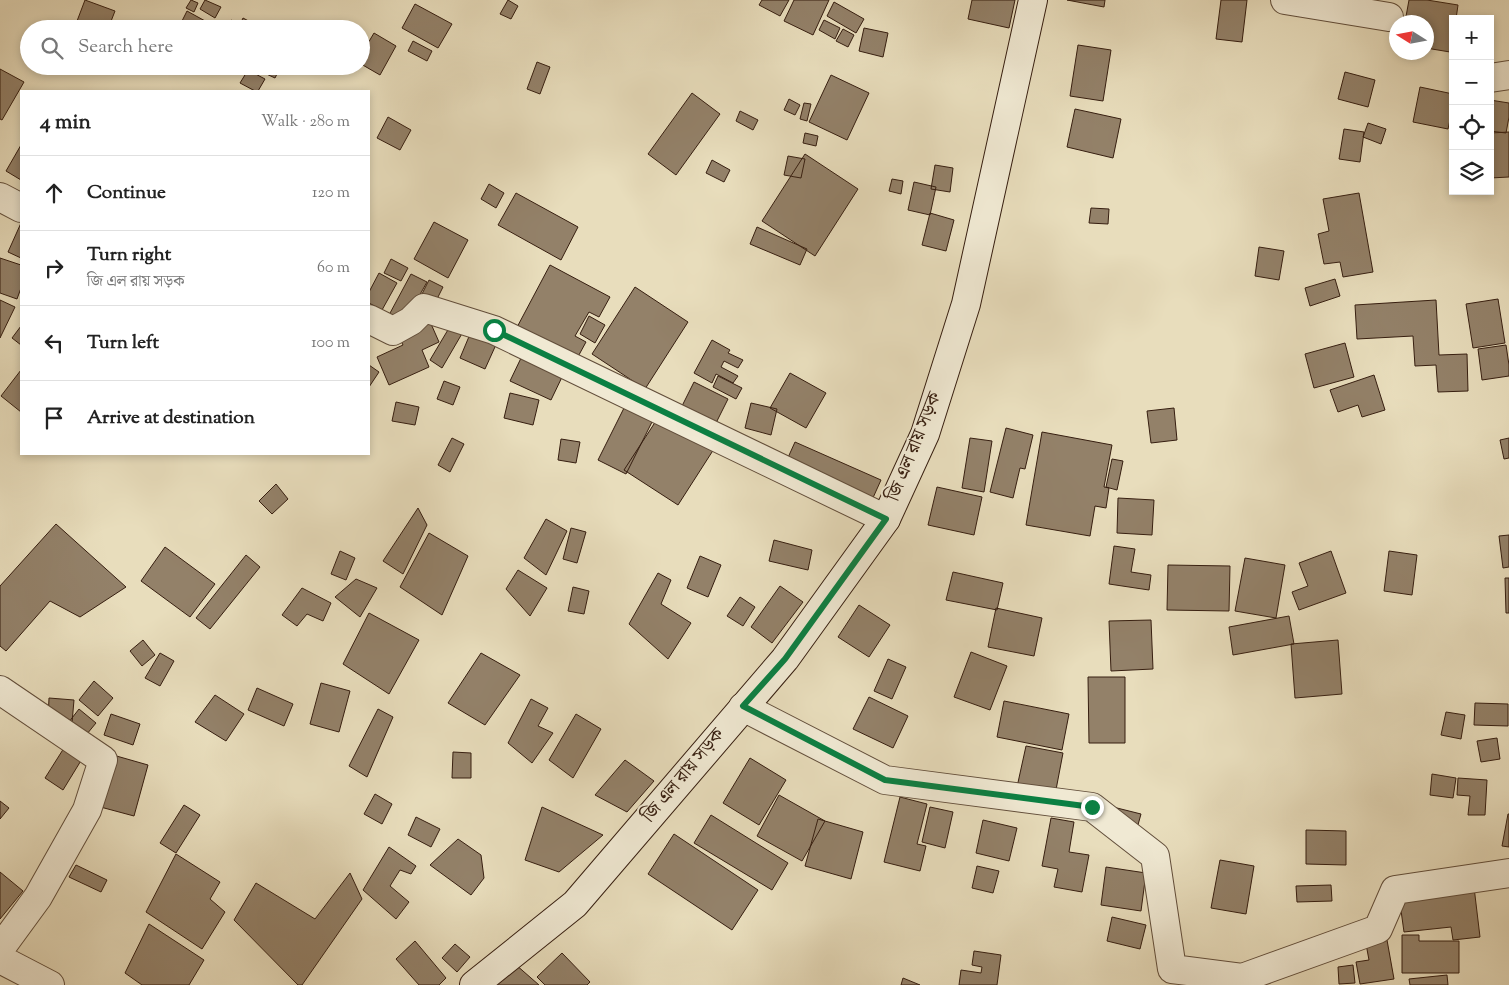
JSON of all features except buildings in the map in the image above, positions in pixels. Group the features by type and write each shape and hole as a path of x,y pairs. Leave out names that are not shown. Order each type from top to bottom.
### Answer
{"street":[{"name":"জি এল রায় সড়ক","path":"474,985 575,904 785,659 886,519 925,434 966,304 1033,0"},
{"path":"1285,0 1389,17"},
{"path":"1494,77 1509,75"},
{"path":"0,197 20,207"},
{"path":"370,320 393,331 411,321 424,308 494,330 886,519"},
{"path":"0,690 103,760 88,810 38,897 0,949"},
{"path":"743,706 885,780 1092,807 1155,856 1172,969 1242,978 1378,929 1394,890 1509,873"},
{"path":"0,959 50,985"}],"route":[{"path":"494,330 886,519 785,659 743,706 885,780 1092,807"}]}
